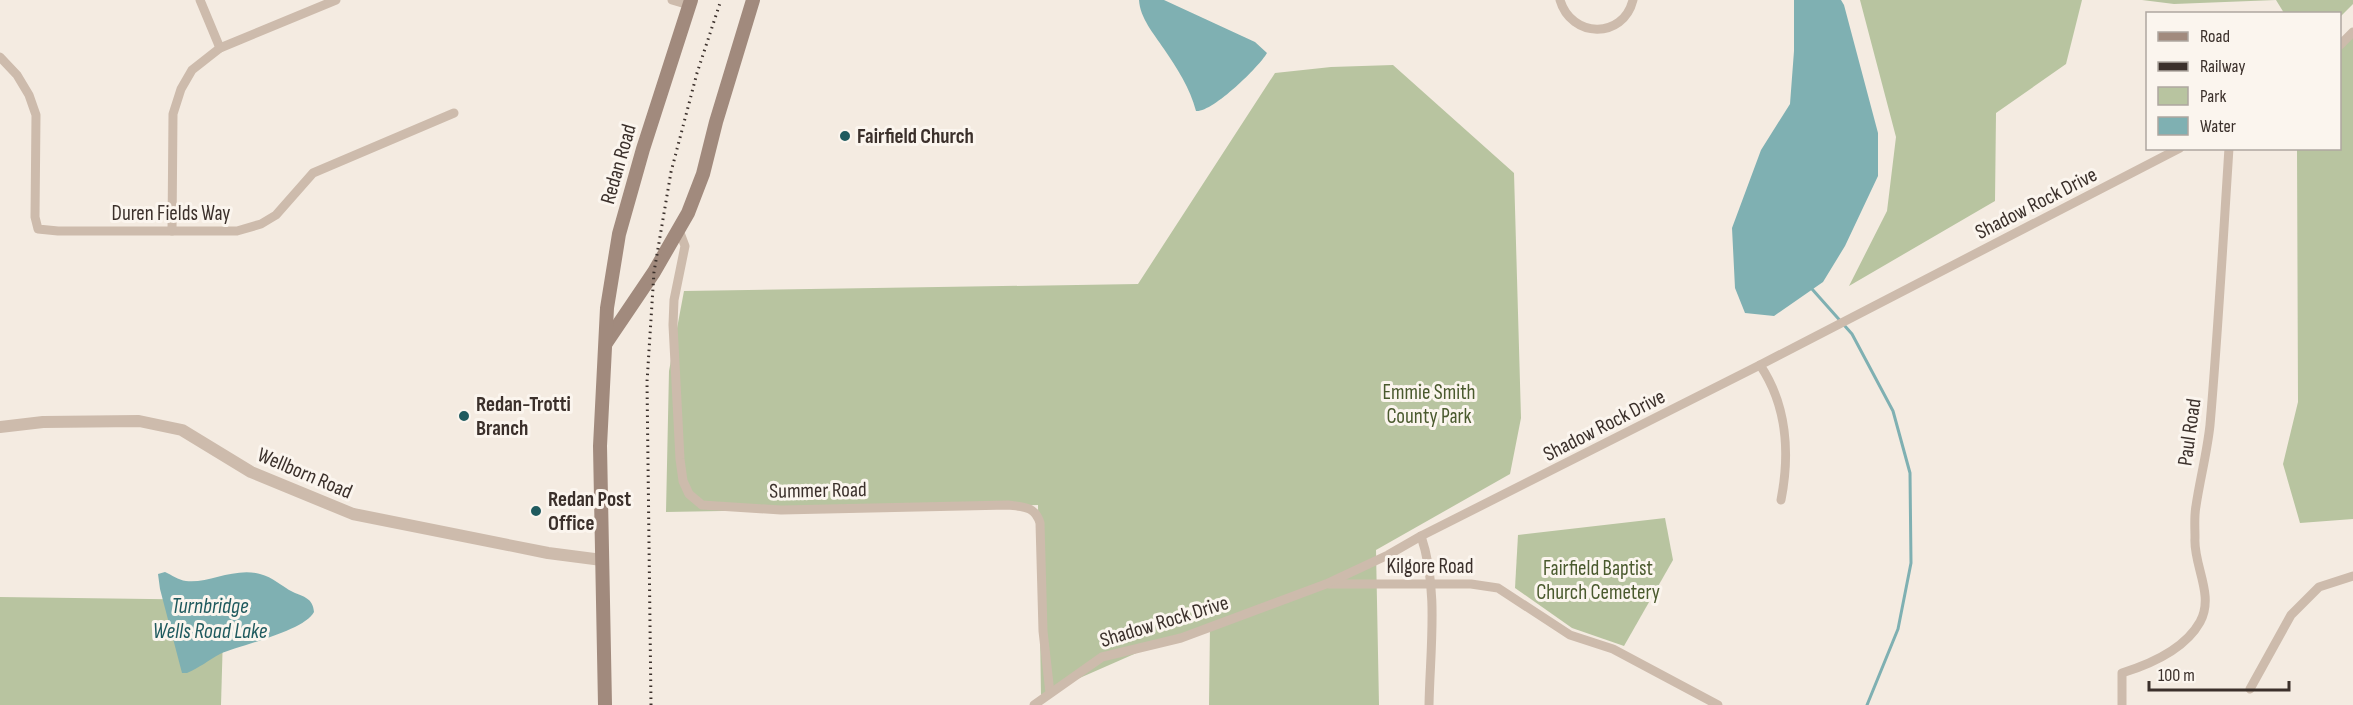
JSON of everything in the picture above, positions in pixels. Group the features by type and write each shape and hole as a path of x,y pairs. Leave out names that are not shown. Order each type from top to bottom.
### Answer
{"main road":[{"path":"606,343 679,230 703,174 716,122 753,0"},
{"name":"Redan Road","path":"605,705 600,446 607,308 619,234 690,3"}],"street":[{"path":"200,0 220,48"},
{"path":"172,231 173,114 181,89 192,70 220,48 336,0"},
{"path":"672,0 690,3"},
{"path":"1560,0 1569,19 1580,26 1594,30 1607,28 1618,22 1627,14 1633,0"},
{"path":"2341,44 2353,32"},
{"name":"Duren Fields Way","path":"0,57 17,75 29,95 36,115 35,216 38,229 237,231 261,225 276,215 297,188 313,173 454,113"},
{"name":"Shadow Rock Drive","path":"1034,705 1102,657 1180,638 1326,584 1388,555 1421,536 1846,322 2176,150"},
{"name":"Paul Road","path":"2122,705 2122,673 2155,659 2185,642 2200,621 2205,606 2205,591 2194,550 2195,508 2207,450 2229,150"},
{"name":"Summer Road","path":"679,230 685,246 674,300 673,325 680,459 683,481 689,494 702,506 745,509 1008,505 1032,508 1040,523 1043,631 1050,693"},
{"path":"1760,365 1773,384 1781,409 1785,442 1785,479 1781,500"},
{"name":"Wellborn Road","path":"0,427 43,422 139,421 182,430 251,472 353,514 548,553 602,560"},
{"path":"1421,536 1428,557 1431,584 1429,705"},
{"path":"2250,689 2291,615 2319,587 2353,576"},
{"name":"Kilgore Road","path":"1326,584 1471,584 1497,588 1570,635 1613,649 1718,705"}],"green space":[{"path":"1860,0 2082,0 2066,64 1996,113 1995,201 1849,286 1887,211 1896,137"},
{"path":"2142,0 2276,0 2174,4"},
{"path":"2276,0 2353,0 2353,4 2341,16 2341,12 2283,12"},
{"path":"2353,30 2353,519 2300,523 2283,464 2298,402 2297,150 2341,150 2341,42"},
{"name":"Emmie Smith County Park","path":"1393,65 1514,173 1521,418 1510,474 1376,550 1379,705 1209,705 1210,626 1157,644 1041,695 1038,505 666,512 669,371 684,291 1138,284 1275,73 1331,67"},
{"name":"Fairfield Baptist Church Cemetery","path":"1665,518 1673,560 1624,646 1572,628 1515,588 1518,535"},
{"path":"0,597 224,600 221,705 0,705"}],"water":[{"path":"1139,0 1164,0 1255,42 1267,53 1245,78 1223,97 1213,105 1196,111 1183,78 1152,32"},
{"path":"1794,0 1841,0 1844,5 1878,133 1878,176 1845,246 1823,282 1774,316 1745,313 1735,288 1732,228 1761,150 1790,104 1794,51"},
{"name":"Turnbridge Wells Road Lake","path":"165,572 186,581 250,572 260,574 307,599 312,604 314,612 298,625 271,637 220,654 187,673 182,673 160,589 158,574"}],"waterway":[{"path":"1812,289 1852,334 1893,411 1910,473 1911,563 1898,629 1867,705"}],"railway":[{"path":"651,705 647,382 654,272 671,172 697,73 721,0"}],"place":[{"name":"Fairfield Church","path":"845,136"},
{"name":"Redan-Trotti Branch","path":"464,416"},
{"name":"Redan Post Office","path":"536,511"}]}
